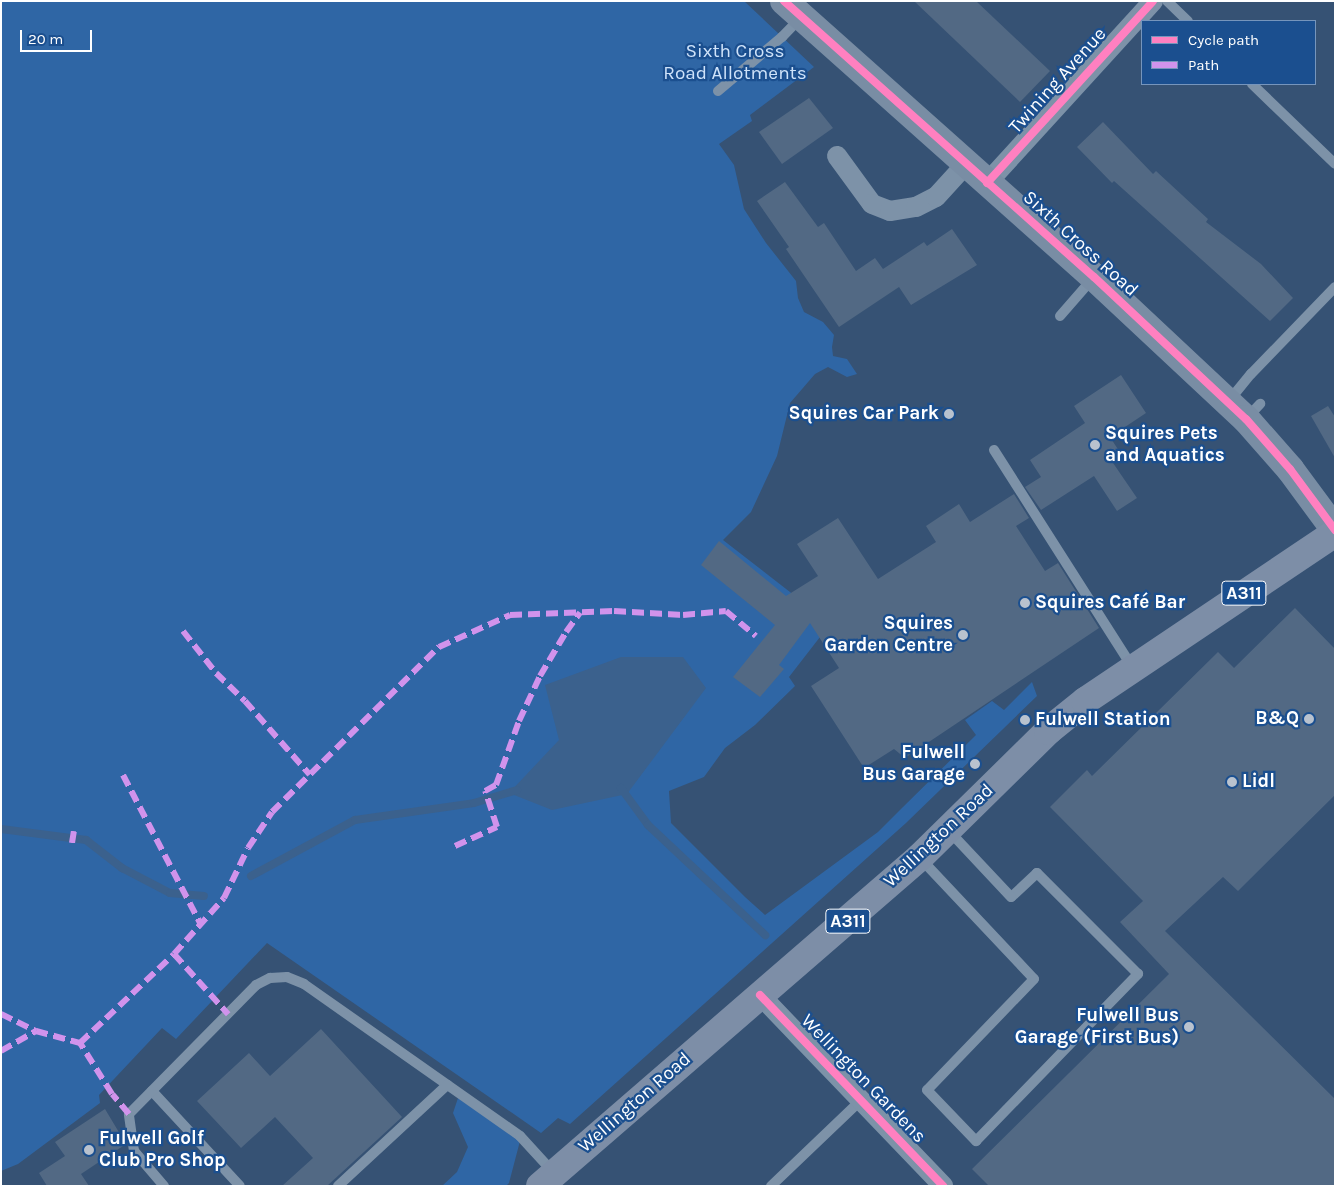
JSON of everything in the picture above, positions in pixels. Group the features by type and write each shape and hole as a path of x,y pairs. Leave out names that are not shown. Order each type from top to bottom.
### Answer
{"main road":[{"name":"Sixth Cross Road","path":"793,9 987,183 1245,408 1335,531"},
{"name":"Wellington Road","path":"547,1179 920,857 1048,731 1132,667 1335,531"}],"street":[{"name":"Twining Avenue","path":"987,183 1153,1"},
{"path":"837,156 872,204 890,211 916,207 936,197 966,164"},
{"name":"Wellington Gardens","path":"760,995 943,1186"}],"lane":[{"path":"1167,1 1187,20"},
{"path":"718,91 782,37 793,9"},
{"path":"1253,85 1335,164"},
{"path":"1060,316 1094,277"},
{"path":"1245,408 1251,374 1335,287"},
{"path":"994,450 1132,667"},
{"path":"920,857 1034,979 927,1090 976,1141 1138,974 1037,873 1011,897 948,830"},
{"path":"164,1186 134,1152 129,1114 256,985 270,978 287,977 304,984 520,1136 547,1179"},
{"path":"338,1186 447,1086"},
{"path":"152,1091 240,1186"},
{"path":"771,1186 861,1100"}],"green space":[{"name":"Sixth Cross Road Allotments","path":"1,1 744,1 814,67 750,115 752,121 719,144 734,165 744,209 766,243 796,281 798,298 804,312 823,322 834,335 833,356 847,359 857,374 847,377 828,367 815,374 790,403 777,456 751,512 723,540 817,613 820,637 789,677 795,686 755,725 725,748 704,777 669,791 671,823 765,915 878,832 976,735 965,720 992,701 1004,710 1032,682 1037,696 906,823 570,1124 558,1118 541,1133 267,943 176,1039 162,1028 99,1095 100,1103 18,1164 1,1171"},
{"path":"458,1098 520,1141 509,1183 506,1186 442,1186 457,1172 468,1147 453,1113"}],"shaded area":[{"path":"621,657 683,657 706,688 627,794 552,810 509,793 559,740 545,685"}],"building":[{"path":"914,1 976,1 1050,71 1020,102"},
{"path":"809,98 833,128 782,164 759,132"},
{"path":"1103,122 1153,174 1156,171 1208,219 1206,222 1261,264 1293,298 1270,321 1114,181 1112,183 1077,147"},
{"path":"785,182 818,227 824,223 856,271 875,258 883,269 924,242 927,246 952,229 977,265 911,305 899,287 839,327 786,249 789,247 757,201"},
{"name":"Squires Pets and Aquatics","path":"1121,375 1146,413 1110,437 1121,454 1111,460 1137,498 1117,511 1094,476 1041,510 1025,487 1041,477 1030,460 1085,423 1074,406"},
{"path":"1328,406 1335,417 1335,458 1311,416"},
{"name":"Squires Garden Centre","path":"1014,494 1029,518 1016,526 1045,571 1058,563 1099,628 905,758 894,749 864,768 811,686 839,668 810,623 779,665 784,669 760,697 733,677 775,625 701,565 719,541 786,596 818,576 797,544 838,518 878,579 936,542 926,526 959,504 970,522"},
{"path":"1295,608 1335,649 1335,795 1238,891 1223,877 1165,931 1335,1099 1335,1186 989,1186 972,1169 1169,974 1120,922 1143,901 1050,807 1087,770 1092,776 1218,652 1234,668"},
{"path":"321,1029 402,1117 327,1186 282,1186 313,1158 275,1117 241,1148 197,1101 249,1053 270,1076"},
{"name":"Fulwell Golf Club Pro Shop","path":"105,1109 126,1144 81,1174 89,1186 47,1186 39,1173 65,1156 55,1142"}],"waterway":[{"path":"621,788 648,825 765,935"},
{"path":"251,876 355,820 474,803 517,790"},
{"path":"1,829 86,840 122,868 170,893 204,896"}],"marked path":[{"path":"129,1114 112,1094 80,1043 174,954 224,898 248,848 272,812 439,647 510,615 614,611 683,615 726,611 756,636"},
{"path":"455,846 497,827 485,791 496,785 519,721 540,676 566,632 580,613"},
{"path":"183,631 216,673 245,701 310,775"},
{"path":"123,775 201,925"},
{"path":"72,843 74,831"},
{"path":"174,954 228,1014"},
{"path":"1,1014 36,1031 80,1043"},
{"path":"1,1051 36,1031"}],"cycle path":[{"path":"784,1 1094,277 1246,419 1290,469 1335,530"},
{"path":"987,183 1153,1"},
{"path":"760,995 943,1186"}],"place":[{"name":"Squires Car Park","path":"949,414"},
{"name":"Squires Pets and Aquatics","path":"1095,445"},
{"name":"Squires Café Bar","path":"1025,603"},
{"name":"Squires Garden Centre","path":"963,635"},
{"name":"B&Q","path":"1309,719"},
{"name":"Fulwell Station","path":"1025,720"},
{"name":"Fulwell Bus Garage","path":"975,764"},
{"name":"Lidl","path":"1232,782"},
{"name":"Fulwell Bus Garage (First Bus)","path":"1189,1027"},
{"name":"Fulwell Golf Club Pro Shop","path":"89,1150"}]}
